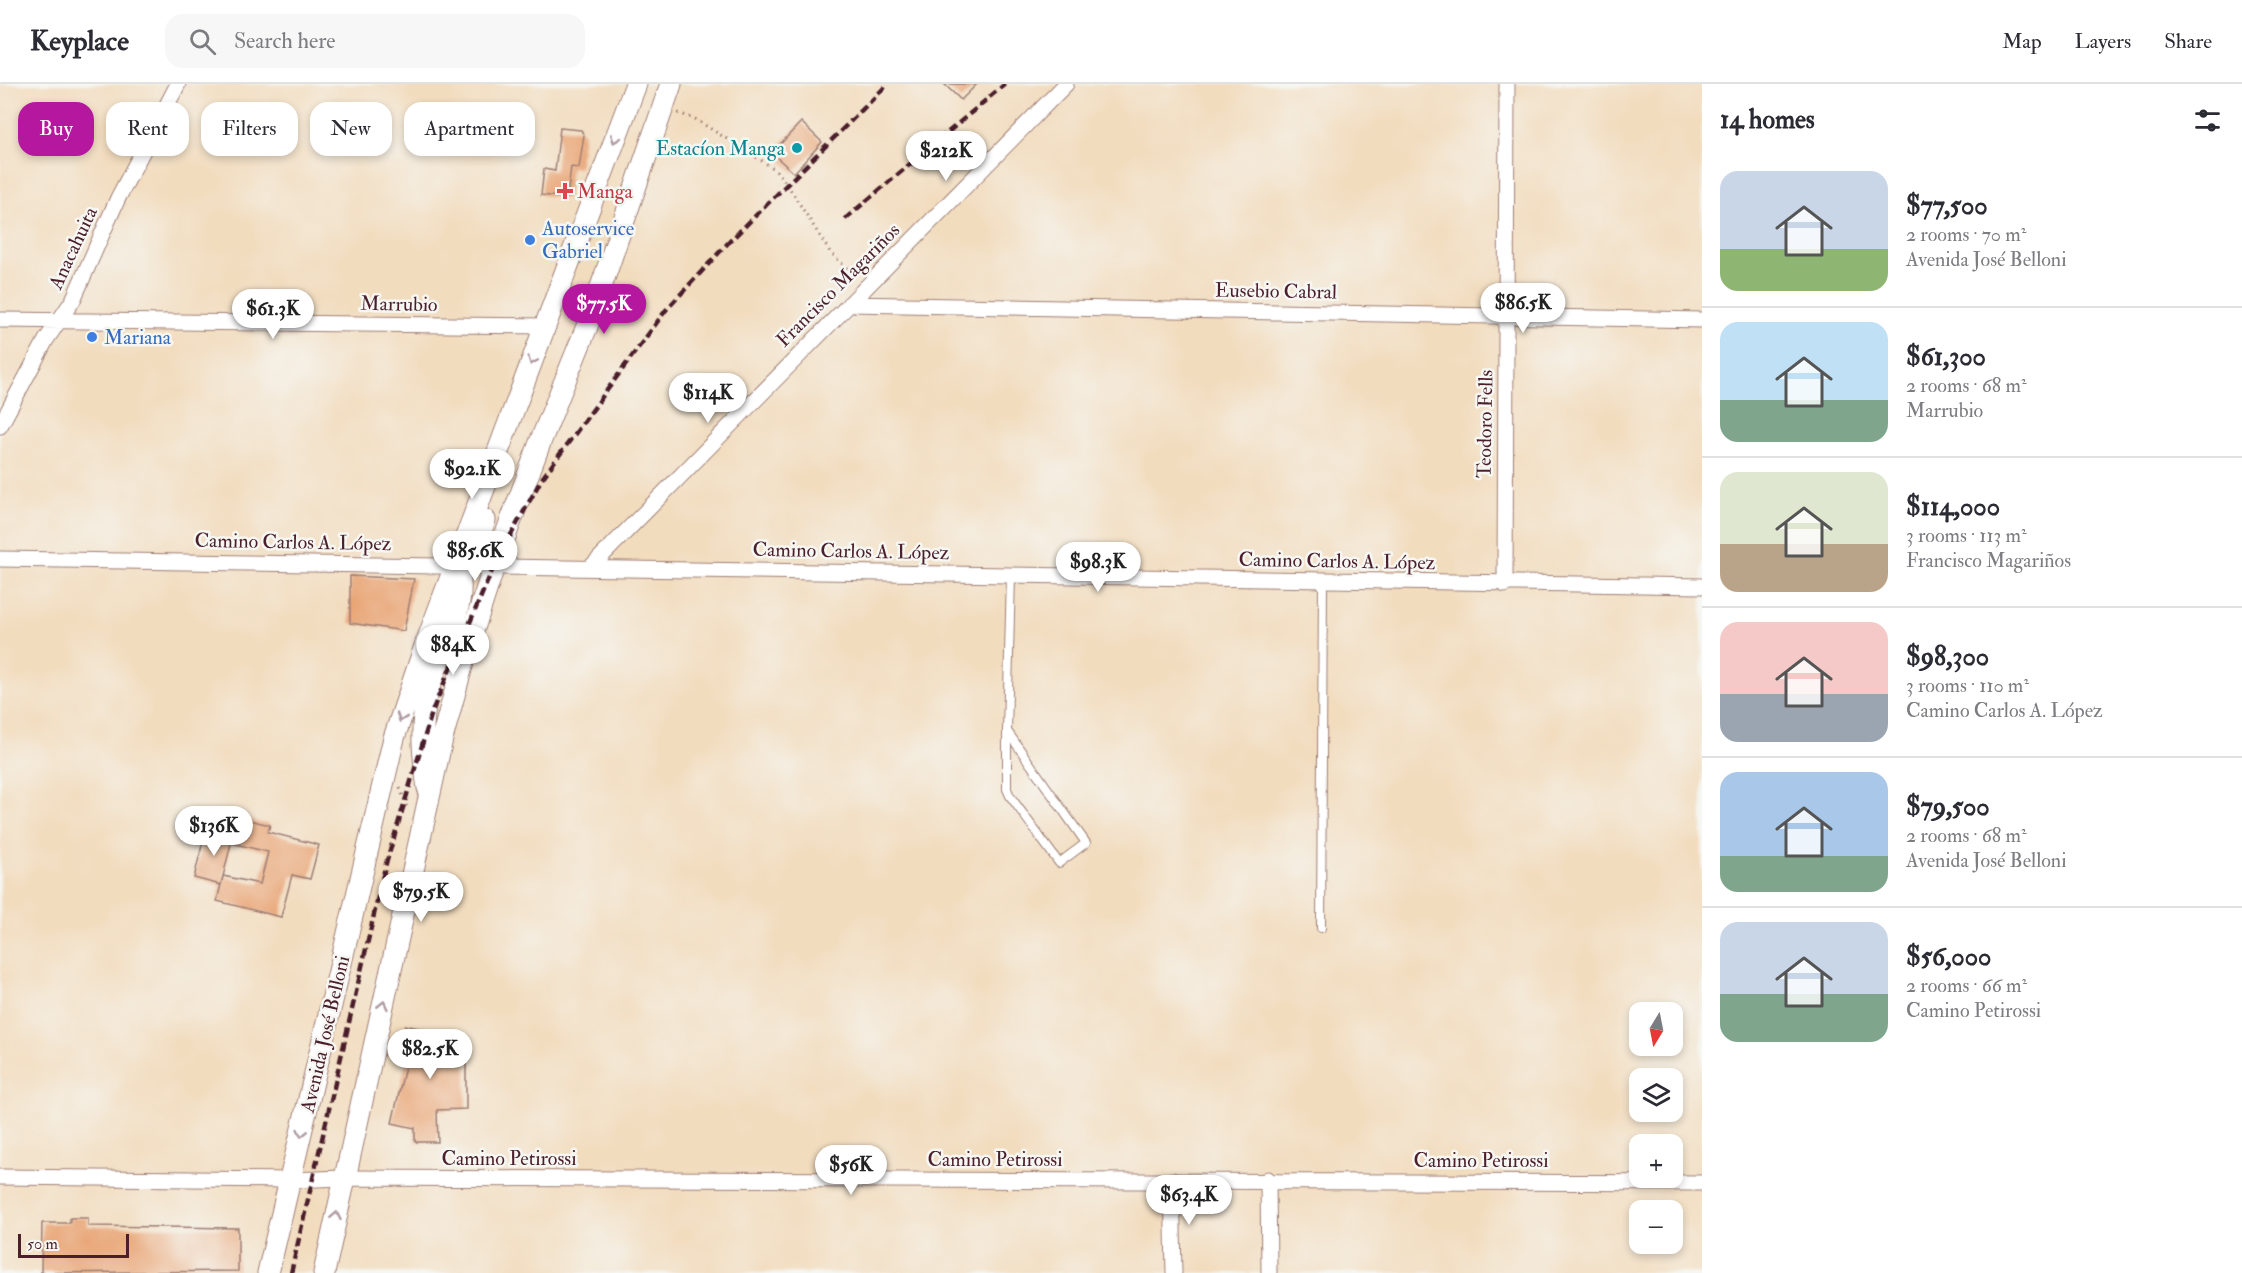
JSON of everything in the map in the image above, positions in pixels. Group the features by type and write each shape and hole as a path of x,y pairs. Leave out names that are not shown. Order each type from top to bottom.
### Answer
{"main road":[{"name":"Avenida José Belloni","path":"268,1273 394,738 512,412 636,84"},
{"path":"324,1273 343,1178 464,659 494,566 541,440 590,319 666,85"},
{"path":"494,566 479,549 478,539 513,447 516,435 512,412"},
{"path":"430,799 421,747 423,716 435,670 460,603 462,585 457,565"}],"street":[{"name":"Anacahuita","path":"0,426 73,300 118,198 178,84"},
{"name":"Francisco Magariños","path":"591,567 1066,84"},
{"name":"Teodoro Fells","path":"1505,585 1507,84"},
{"name":"Eusebio Cabral","path":"849,304 1702,320"},
{"name":"Marrubio","path":"0,320 546,326"},
{"name":"Camino Carlos A. López","path":"0,559 591,567 1505,585 1702,586"},
{"name":"Camino Petirossi","path":"0,1177 291,1180 343,1178 1268,1179 1702,1182"},
{"path":"1268,1179 1269,1273"},
{"path":"1172,1180 1174,1273"}],"lane":[{"path":"1007,731 1086,843 1059,862 1007,789 1007,731 1011,575"},
{"path":"1321,928 1323,581"}],"path":[{"path":"695,119 775,169 830,252 866,286"}],"building":[{"path":"944,84 977,84 961,100"},
{"name":"Estacíon Manga","path":"801,122 822,142 794,173 772,153"},
{"path":"560,128 581,130 584,135 579,168 571,167 567,198 541,195 544,169 555,171"},
{"path":"350,576 414,579 404,631 350,623"},
{"path":"237,817 270,825 268,832 319,845 310,879 292,875 281,917 217,901 223,876 260,884 268,852 231,843"},
{"path":"206,829 233,835 221,885 194,878"},
{"path":"405,1025 466,1039 466,1109 437,1110 438,1142 415,1142 415,1128 392,1123 407,1058 398,1056"},
{"path":"70,1218 88,1218 88,1226 238,1228 238,1271 41,1273 42,1223 70,1223"}],"railway":[{"path":"291,1273 385,867 433,709 494,566 541,480 666,310 728,243 888,84"},
{"path":"845,219 1005,84"}],"place":[{"name":"Estacíon Manga","path":"797,148"},
{"name":"Manga","path":"565,191"},
{"name":"Autoservice Gabriel","path":"530,240"},
{"name":"Mariana","path":"92,337"}]}
